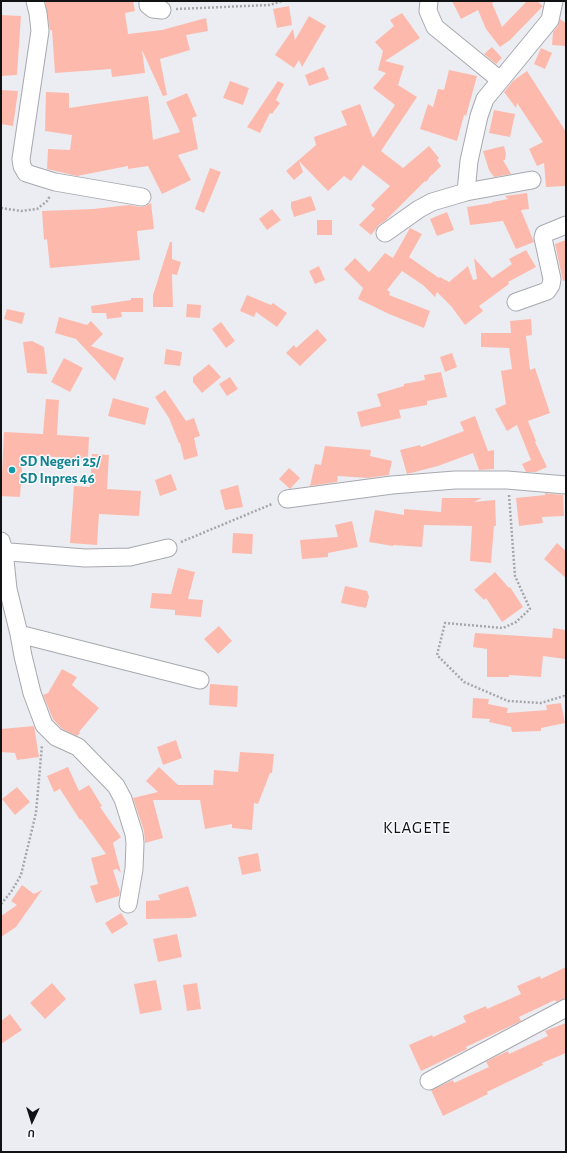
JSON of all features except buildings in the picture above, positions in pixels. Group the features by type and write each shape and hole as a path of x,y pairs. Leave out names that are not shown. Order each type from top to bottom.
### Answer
{"street":[{"path":"35,1 40,31 21,159 22,166 26,173 55,182 142,197"},
{"path":"429,1 428,11 435,28 500,80"},
{"path":"466,192 469,161 479,116 485,99 550,20 554,1"},
{"path":"385,233 406,216 432,202 466,192 532,180"},
{"path":"516,302 547,291 551,285 552,279 543,238 544,234 566,225"},
{"path":"287,499 392,485 455,480 507,480 566,485"},
{"path":"2,545 10,552 85,558 130,557 168,548"},
{"path":"2,545 8,589 23,656 32,693 44,725 56,737 78,746 116,786 123,799 134,834 135,843 134,869 128,904"},
{"path":"19,634 200,680"},
{"path":"429,1081 566,1008"}],"path":[{"path":"155,5 270,5 282,1"},
{"path":"1,208 21,211 37,209 48,201 55,182"},
{"path":"507,480 515,576 530,609 516,622 503,628 445,624 437,655 464,682 508,701 541,703 564,696 566,698"},
{"path":"168,548 287,499"},
{"path":"1,904 11,892 21,875 36,813 44,725"}],"place":[{"name":"SD Negeri 25/ SD Inpres 46","path":"12,470"}],"district":[{"name":"KLAGETE","path":"417,828"}]}
